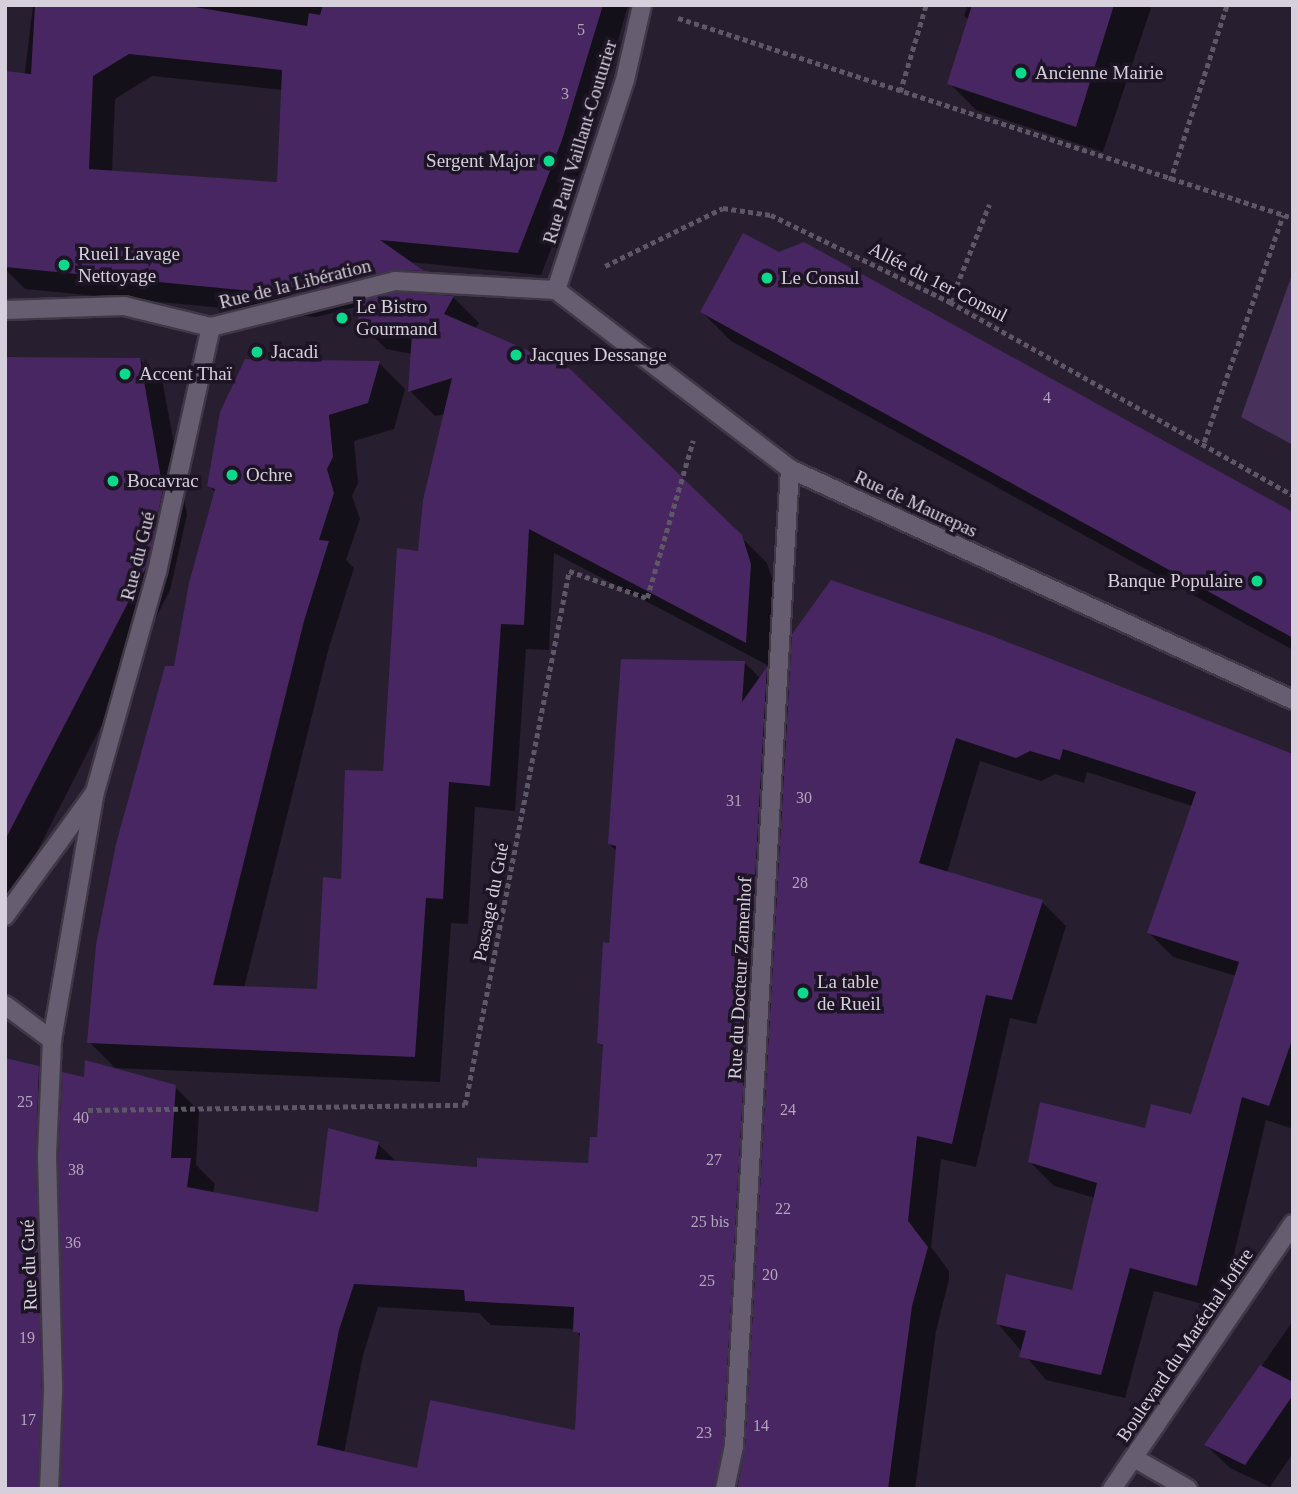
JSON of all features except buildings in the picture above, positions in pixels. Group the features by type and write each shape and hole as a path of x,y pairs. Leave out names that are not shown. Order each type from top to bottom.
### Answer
{"street":[{"name":"Rue Paul Vaillant-Couturier","path":"556,290 625,80 642,5"},
{"name":"Rue de la Libération","path":"5,310 124,306 211,327 395,281 556,290"},
{"name":"Rue de Maurepas","path":"556,290 703,407 790,469 1293,700"},
{"name":"Rue du Gué","path":"49,1489 53,1391 49,1111 52,1040 95,792 157,572 211,327"},
{"name":"Rue du Docteur Zamenhof","path":"725,1489 734,1446 790,469"},
{"name":"Rue du Gué","path":"5,916 95,792"},
{"path":"5,1004 52,1040"},
{"name":"Boulevard du Maréchal Joffre","path":"1112,1489 1293,1224"},
{"path":"1134,1458 1188,1489"}],"path":[{"path":"642,5 1170,181 1293,218"},
{"path":"900,92 926,5"},
{"path":"1170,181 1227,5"},
{"path":"950,302 989,205"},
{"name":"Allée du 1er Consul","path":"556,290 723,208 771,215 950,302 1204,442 1293,495"},
{"path":"1204,442 1283,215"},
{"name":"Passage du Gué","path":"49,1111 465,1105 569,571 647,598 703,407"}],"shaded area":[{"path":"1293,272 1293,445 1241,417"}],"place":[{"name":"Ancienne Mairie","path":"1021,73"},
{"name":"Sergent Major","path":"549,161"},
{"name":"Rueil Lavage Nettoyage","path":"64,265"},
{"name":"Le Consul","path":"767,278"},
{"name":"Le Bistro Gourmand","path":"342,318"},
{"name":"Jacadi","path":"257,352"},
{"name":"Jacques Dessange","path":"516,355"},
{"name":"Accent Thaï","path":"125,374"},
{"name":"Ochre","path":"232,475"},
{"name":"Bocavrac","path":"113,481"},
{"name":"Banque Populaire","path":"1257,581"},
{"name":"La table de Rueil","path":"803,993"}]}
